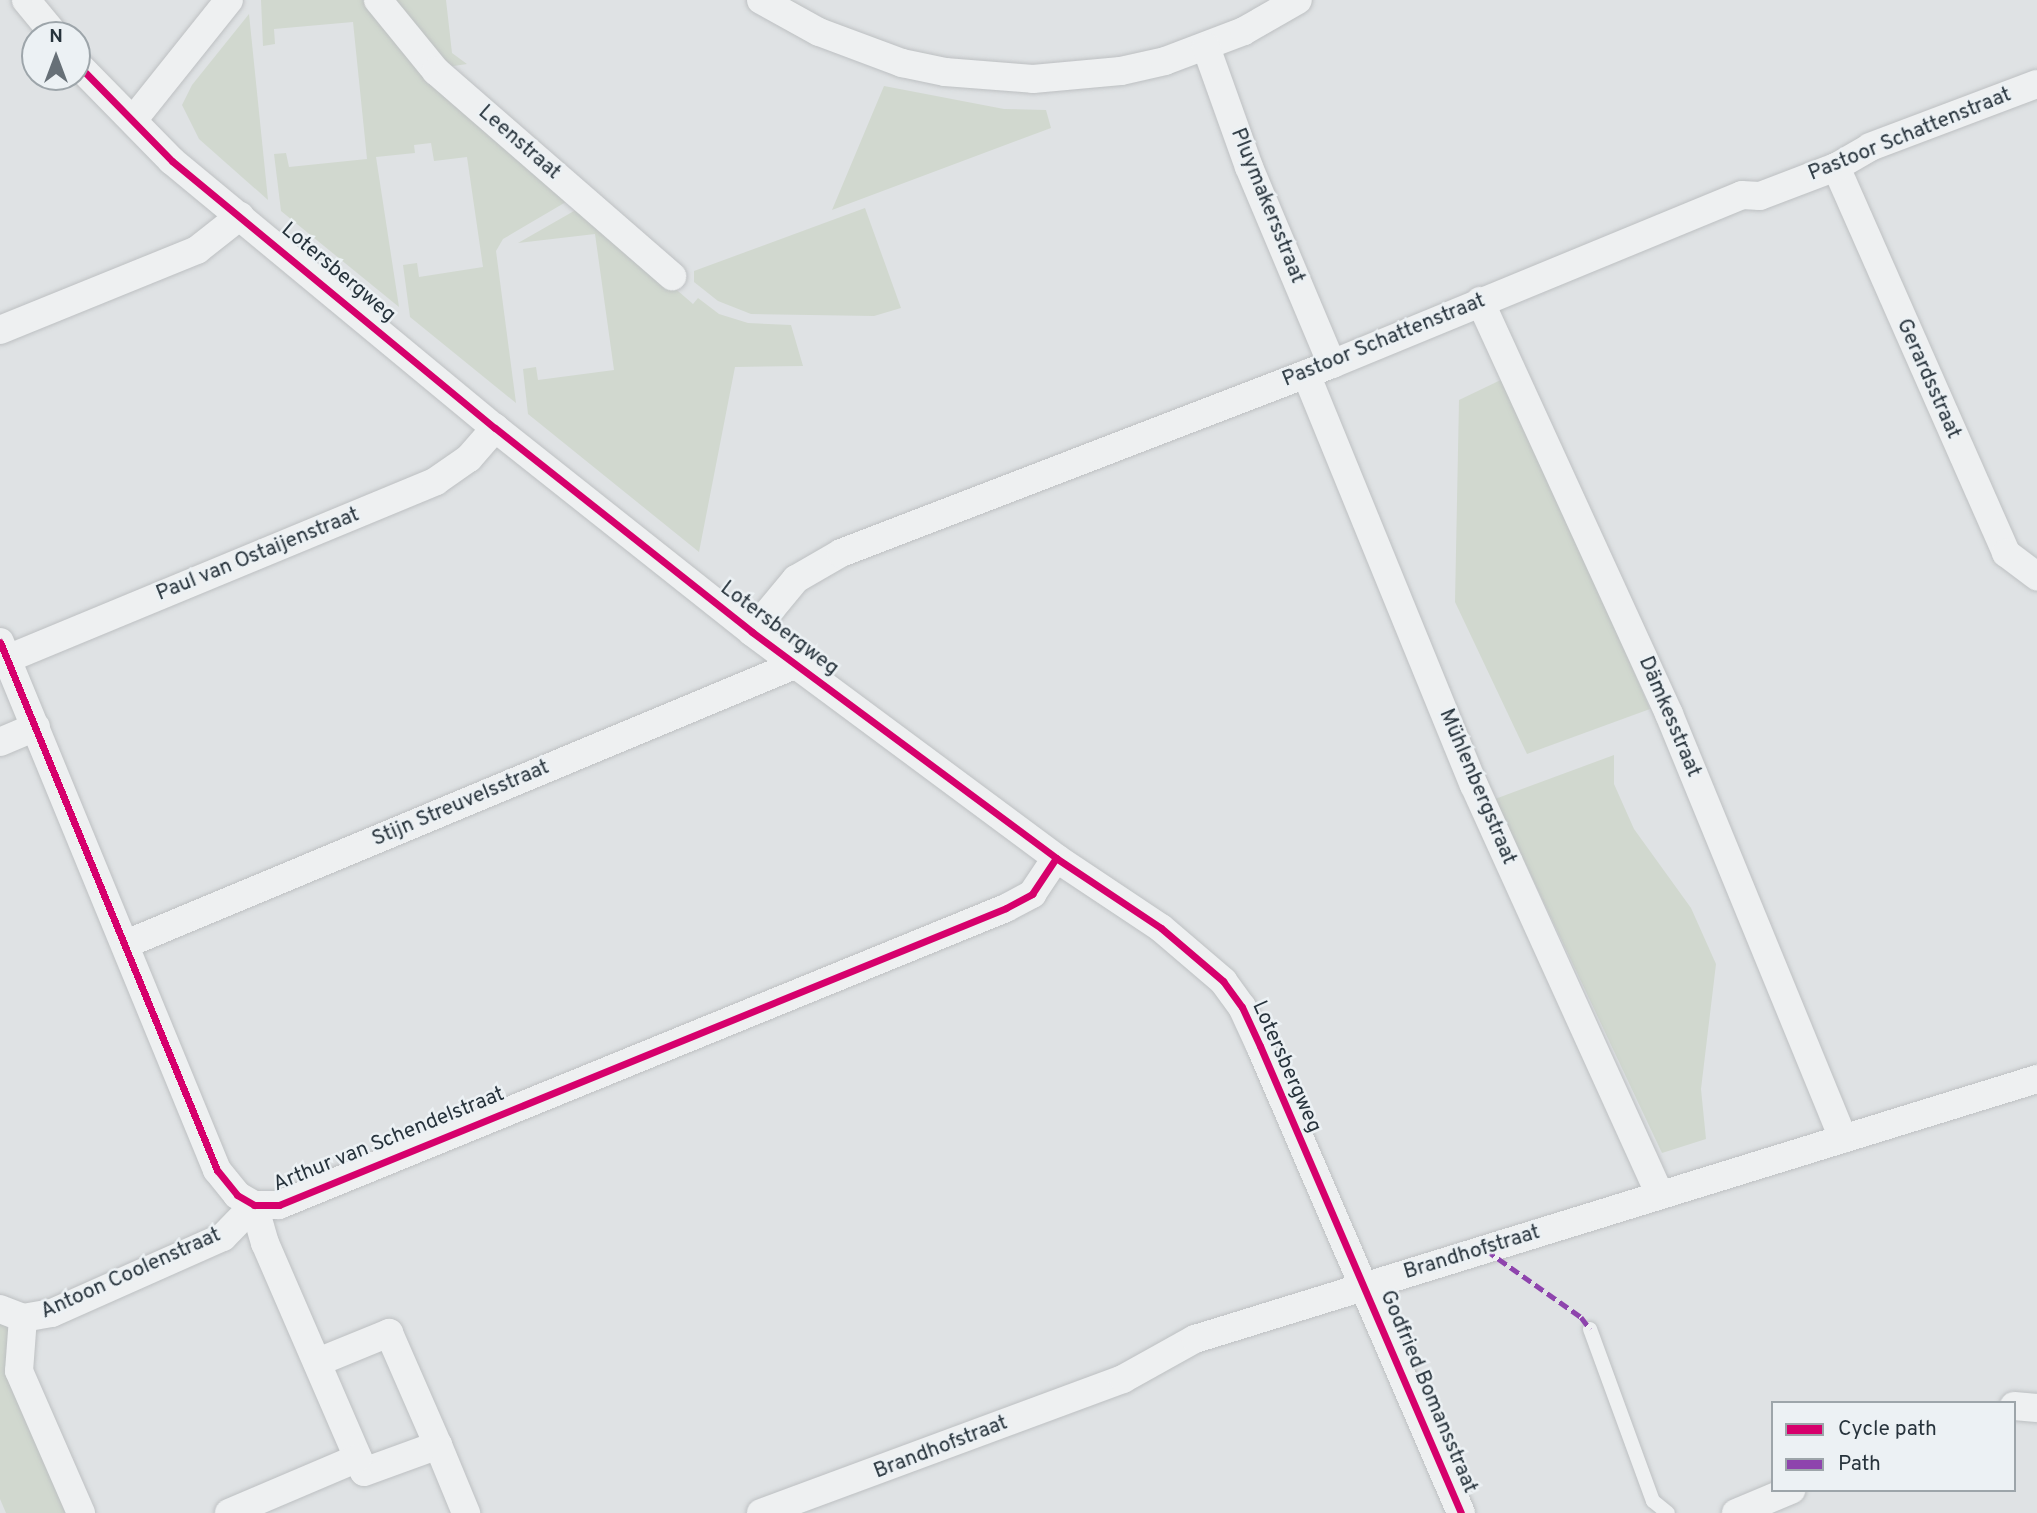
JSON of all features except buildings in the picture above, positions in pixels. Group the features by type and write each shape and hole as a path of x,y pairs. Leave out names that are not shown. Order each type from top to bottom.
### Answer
{"street":[{"path":"26,0 43,21"},
{"path":"134,119 229,0"},
{"name":"Leenstraat","path":"379,0 436,71 672,276"},
{"path":"761,0 860,49 945,72 989,78 1044,79 1121,71 1206,47 1298,0"},
{"name":"Pluymakersstraat","path":"1206,47 1249,167 1332,364"},
{"name":"Lotersbergweg","path":"91,78 172,161 495,428 752,632 1056,858 1161,928 1223,981 1242,1007 1362,1286"},
{"name":"Pastoor Schattenstraat","path":"752,632 796,579 841,553 1332,364 1742,195 1760,196 1836,167 1870,147 2037,83"},
{"name":"Gerardsstraat","path":"1836,167 2006,554 2037,576"},
{"path":"0,330 197,250 240,216"},
{"name":"Dämkesstraat","path":"1480,301 1669,715 1843,1139"},
{"name":"Mühlenbergstraat","path":"1306,374 1474,785 1660,1195"},
{"name":"Paul van Ostaijenstraat","path":"4,651 436,481 469,458 495,428"},
{"name":"Arthur van Schendelstraat","path":"4,651 217,1170 237,1195 254,1205 279,1205 1006,908 1032,894 1056,858"},
{"name":"Stijn Streuvelsstraat","path":"126,944 797,664"},
{"path":"0,742 36,727"},
{"name":"Brandhofstraat","path":"761,1513 1123,1379 1195,1339 2037,1079"},
{"path":"254,1205 265,1243 364,1472 438,1444"},
{"name":"Antoon Coolenstraat","path":"11,1314 52,1312 223,1237 254,1205"},
{"name":"Godfried Bomansstraat","path":"1362,1286 1461,1513"},
{"path":"11,1314 19,1371 81,1513"},
{"path":"318,1362 389,1333 466,1513"},
{"path":"2016,1406 2037,1408"},
{"path":"229,1513 358,1458"},
{"path":"1736,1513 1786,1492"}],"lane":[{"path":"1590,1329 1653,1502 1668,1513"}],"shaded area":[{"path":"261,0 369,0 571,199 503,239 496,251 516,403 410,317 403,265 417,263 419,277 483,267 467,157 434,161 431,143 414,145 415,153 376,157 399,307 281,211 274,154 286,153 289,167 367,159 353,22 274,29 275,44 263,46"},
{"path":"390,0 446,0 452,53 467,64 447,67"},
{"path":"249,14 268,200 199,139 182,105 192,85"},
{"path":"884,86 1004,109 1046,110 1051,128 832,210"},
{"path":"581,207 693,304 698,298 719,314 748,323 791,325 803,366 735,367 699,552 528,414 523,369 536,367 538,380 614,370 595,234 518,243"},
{"path":"865,208 901,308 874,316 751,314 718,301 694,282 694,271"},
{"path":"1507,377 1650,709 1527,754 1455,602 1459,400"},
{"path":"1614,755 1614,784 1634,829 1691,908 1716,964 1701,1089 1706,1139 1662,1153 1495,799"},
{"path":"0,1320 10,1331 7,1367 70,1513 6,1513 0,1499"}],"marked path":[{"path":"1486,1250 1581,1317 1590,1329"}],"cycle path":[{"path":"91,78 172,161 495,428 752,632 1056,858 1161,928 1223,981 1242,1007 1260,1046 1461,1513"},
{"path":"0,642 217,1170 237,1195 254,1205 279,1205 1006,908 1032,894 1056,858"}]}
